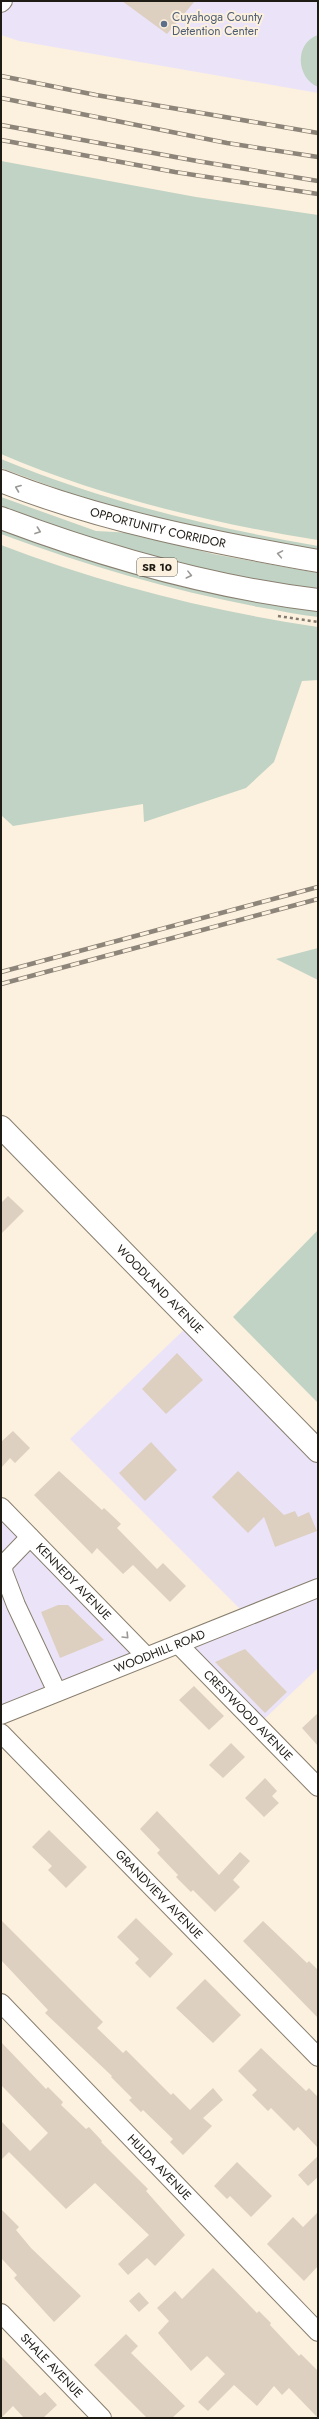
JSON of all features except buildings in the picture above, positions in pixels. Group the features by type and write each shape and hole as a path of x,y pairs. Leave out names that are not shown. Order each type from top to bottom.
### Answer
{"main road":[{"name":"OPPORTUNITY CORRIDOR","path":"1,481 100,514 237,547 318,561"},
{"name":"SR 10","path":"1,518 58,538 132,561 225,584 318,600"},
{"name":"WOODLAND AVENUE","path":"1,1127 318,1451"}],"street":[{"name":"KENNEDY AVENUE","path":"1,1507 146,1656"},
{"path":"30,1537 4,1564 3,1571 27,1630 57,1692"},
{"name":"WOODHILL ROAD","path":"1,1715 318,1588"},
{"name":"CRESTWOOD AVENUE","path":"178,1644 318,1787"},
{"name":"GRANDVIEW AVENUE","path":"1,1733 318,2057"},
{"name":"HULDA AVENUE","path":"1,2003 318,2332"},
{"name":"SHALE AVENUE","path":"1,2313 102,2418"}],"shaded area":[{"path":"3,1 318,1 318,93 19,41 1,35 1,3"},
{"path":"192,1322 318,1451 318,1668 258,1725 178,1644 247,1616 70,1439"},
{"path":"9,1515 146,1656 1,1715 1,1522"}],"green space":[{"path":"318,35 318,87 311,83 305,76 301,61 305,45 310,39"},
{"path":"1,161 196,197 318,215 318,540 197,517 157,507 78,483 1,454"},
{"path":"1,459 78,488 157,511 277,539 318,546 318,554 186,528 80,497 1,468"},
{"path":"1,497 96,531 133,533 213,554 318,573 318,592 244,579 120,549 1,508"},
{"path":"1,528 296,608 318,611 318,617 258,607 160,585 64,556 1,534"},
{"path":"1,545 78,572 157,595 237,613 318,627 318,680 302,681 274,762 246,788 144,822 143,804 13,826 1,815"},
{"path":"318,948 318,980 276,959"},
{"path":"318,1230 318,1403 233,1317"}],"railway":[{"path":"1,76 96,95 318,133"},
{"path":"1,98 227,143 318,157"},
{"path":"1,125 197,161 318,181"},
{"path":"1,140 175,172 318,194"},
{"path":"1,972 318,887"},
{"path":"1,984 318,899"}],"place":[{"name":"Cuyahoga County Detention Center","path":"164,24"}]}
